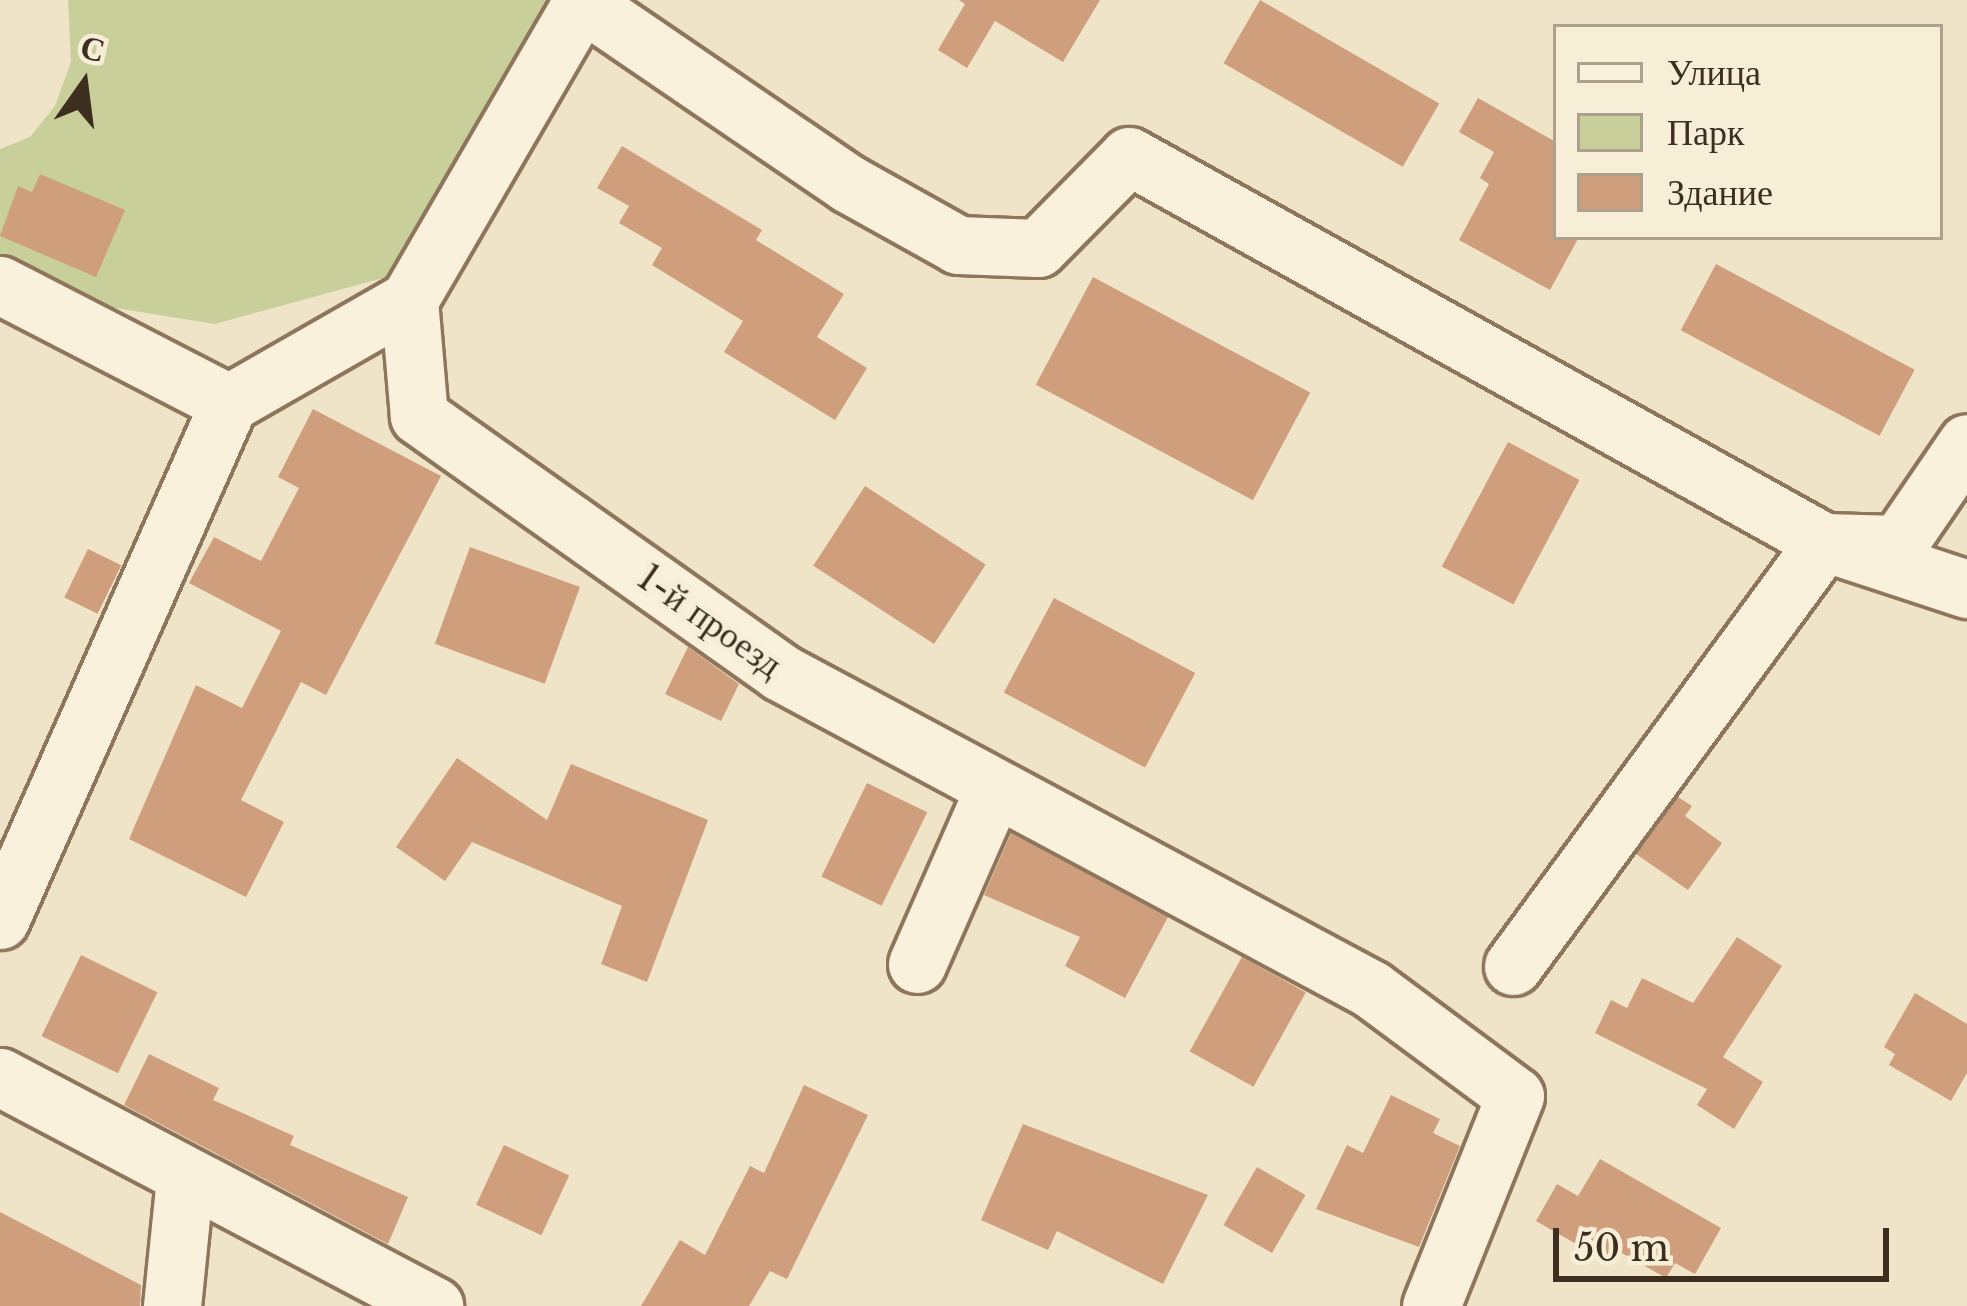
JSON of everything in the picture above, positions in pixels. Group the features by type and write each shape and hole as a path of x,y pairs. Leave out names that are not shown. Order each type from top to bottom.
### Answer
{"street":[{"path":"0,920 229,403 409,301 582,1 849,184 958,245 1038,248 1129,156 1824,542 1967,590"},
{"path":"0,285 229,403"},
{"name":"1-й проезд","path":"409,301 419,416 780,672 993,791 1371,989 1515,1096 1431,1306"},
{"path":"1824,542 1898,544 1967,443"},
{"path":"1513,966 1824,542"},
{"path":"917,964 993,791"},
{"path":"0,1077 185,1179 434,1306"},
{"path":"172,1306 185,1179"}],"green space":[{"path":"68,0 587,0 427,266 215,324 103,306 0,258 0,149 30,137 55,106 71,62"}],"building":[{"path":"959,0 1100,0 1063,62 995,21 967,68 938,50 965,4"},
{"path":"1260,0 1439,104 1403,167 1224,63"},
{"path":"1478,98 1553,140 1553,240 1577,240 1550,290 1459,240 1489,184 1480,178 1494,152 1459,132"},
{"path":"622,146 762,230 756,240 844,294 817,337 867,368 835,420 724,352 743,321 652,265 662,248 619,223 629,206 597,188"},
{"path":"40,174 125,210 96,277 0,236 18,186 32,192"},
{"path":"1716,264 1915,370 1879,436 1681,330"},
{"path":"1093,277 1310,392 1253,500 1036,385"},
{"path":"313,409 441,476 326,695 301,682 241,800 284,822 246,897 129,839 196,685 242,708 281,631 189,583 214,537 261,561 299,488 278,477"},
{"path":"1508,442 1580,480 1513,605 1442,566"},
{"path":"865,486 986,564 934,644 813,566"},
{"path":"470,547 580,587 545,684 435,644"},
{"path":"88,549 121,565 98,614 64,598"},
{"path":"1054,598 1195,673 1145,768 1004,692"},
{"path":"688,647 739,684 721,721 665,694"},
{"path":"457,758 547,820 571,764 708,820 647,982 601,964 622,906 472,842 445,881 396,847"},
{"path":"867,783 927,812 882,906 821,876"},
{"path":"1678,797 1692,806 1685,816 1722,843 1688,890 1636,854"},
{"path":"1011,833 1168,917 1125,998 1065,966 1080,937 984,895"},
{"path":"1737,937 1782,966 1723,1057 1763,1082 1734,1129 1697,1105 1707,1089 1595,1033 1611,1000 1627,1008 1642,978 1693,1003"},
{"path":"81,955 157,992 118,1073 42,1036"},
{"path":"1242,957 1306,992 1253,1087 1190,1051"},
{"path":"1915,993 1967,1024 1967,1073 1951,1101 1889,1065 1895,1054 1884,1047"},
{"path":"149,1054 219,1088 213,1100 294,1136 290,1145 408,1197 388,1244 124,1105"},
{"path":"804,1085 868,1115 787,1279 770,1271 749,1306 641,1306 680,1240 705,1255 750,1166 764,1173"},
{"path":"1391,1095 1440,1119 1433,1133 1460,1146 1419,1247 1316,1209 1347,1145 1363,1153"},
{"path":"1023,1124 1208,1195 1163,1284 1057,1231 1048,1250 981,1220"},
{"path":"504,1145 569,1175 541,1235 476,1205"},
{"path":"1600,1159 1721,1228 1695,1274 1675,1263 1666,1278 1613,1248 1606,1261 1536,1221 1557,1184 1578,1196"},
{"path":"1257,1167 1305,1195 1272,1253 1224,1225"},
{"path":"0,1212 141,1285 140,1306 0,1306"}]}
